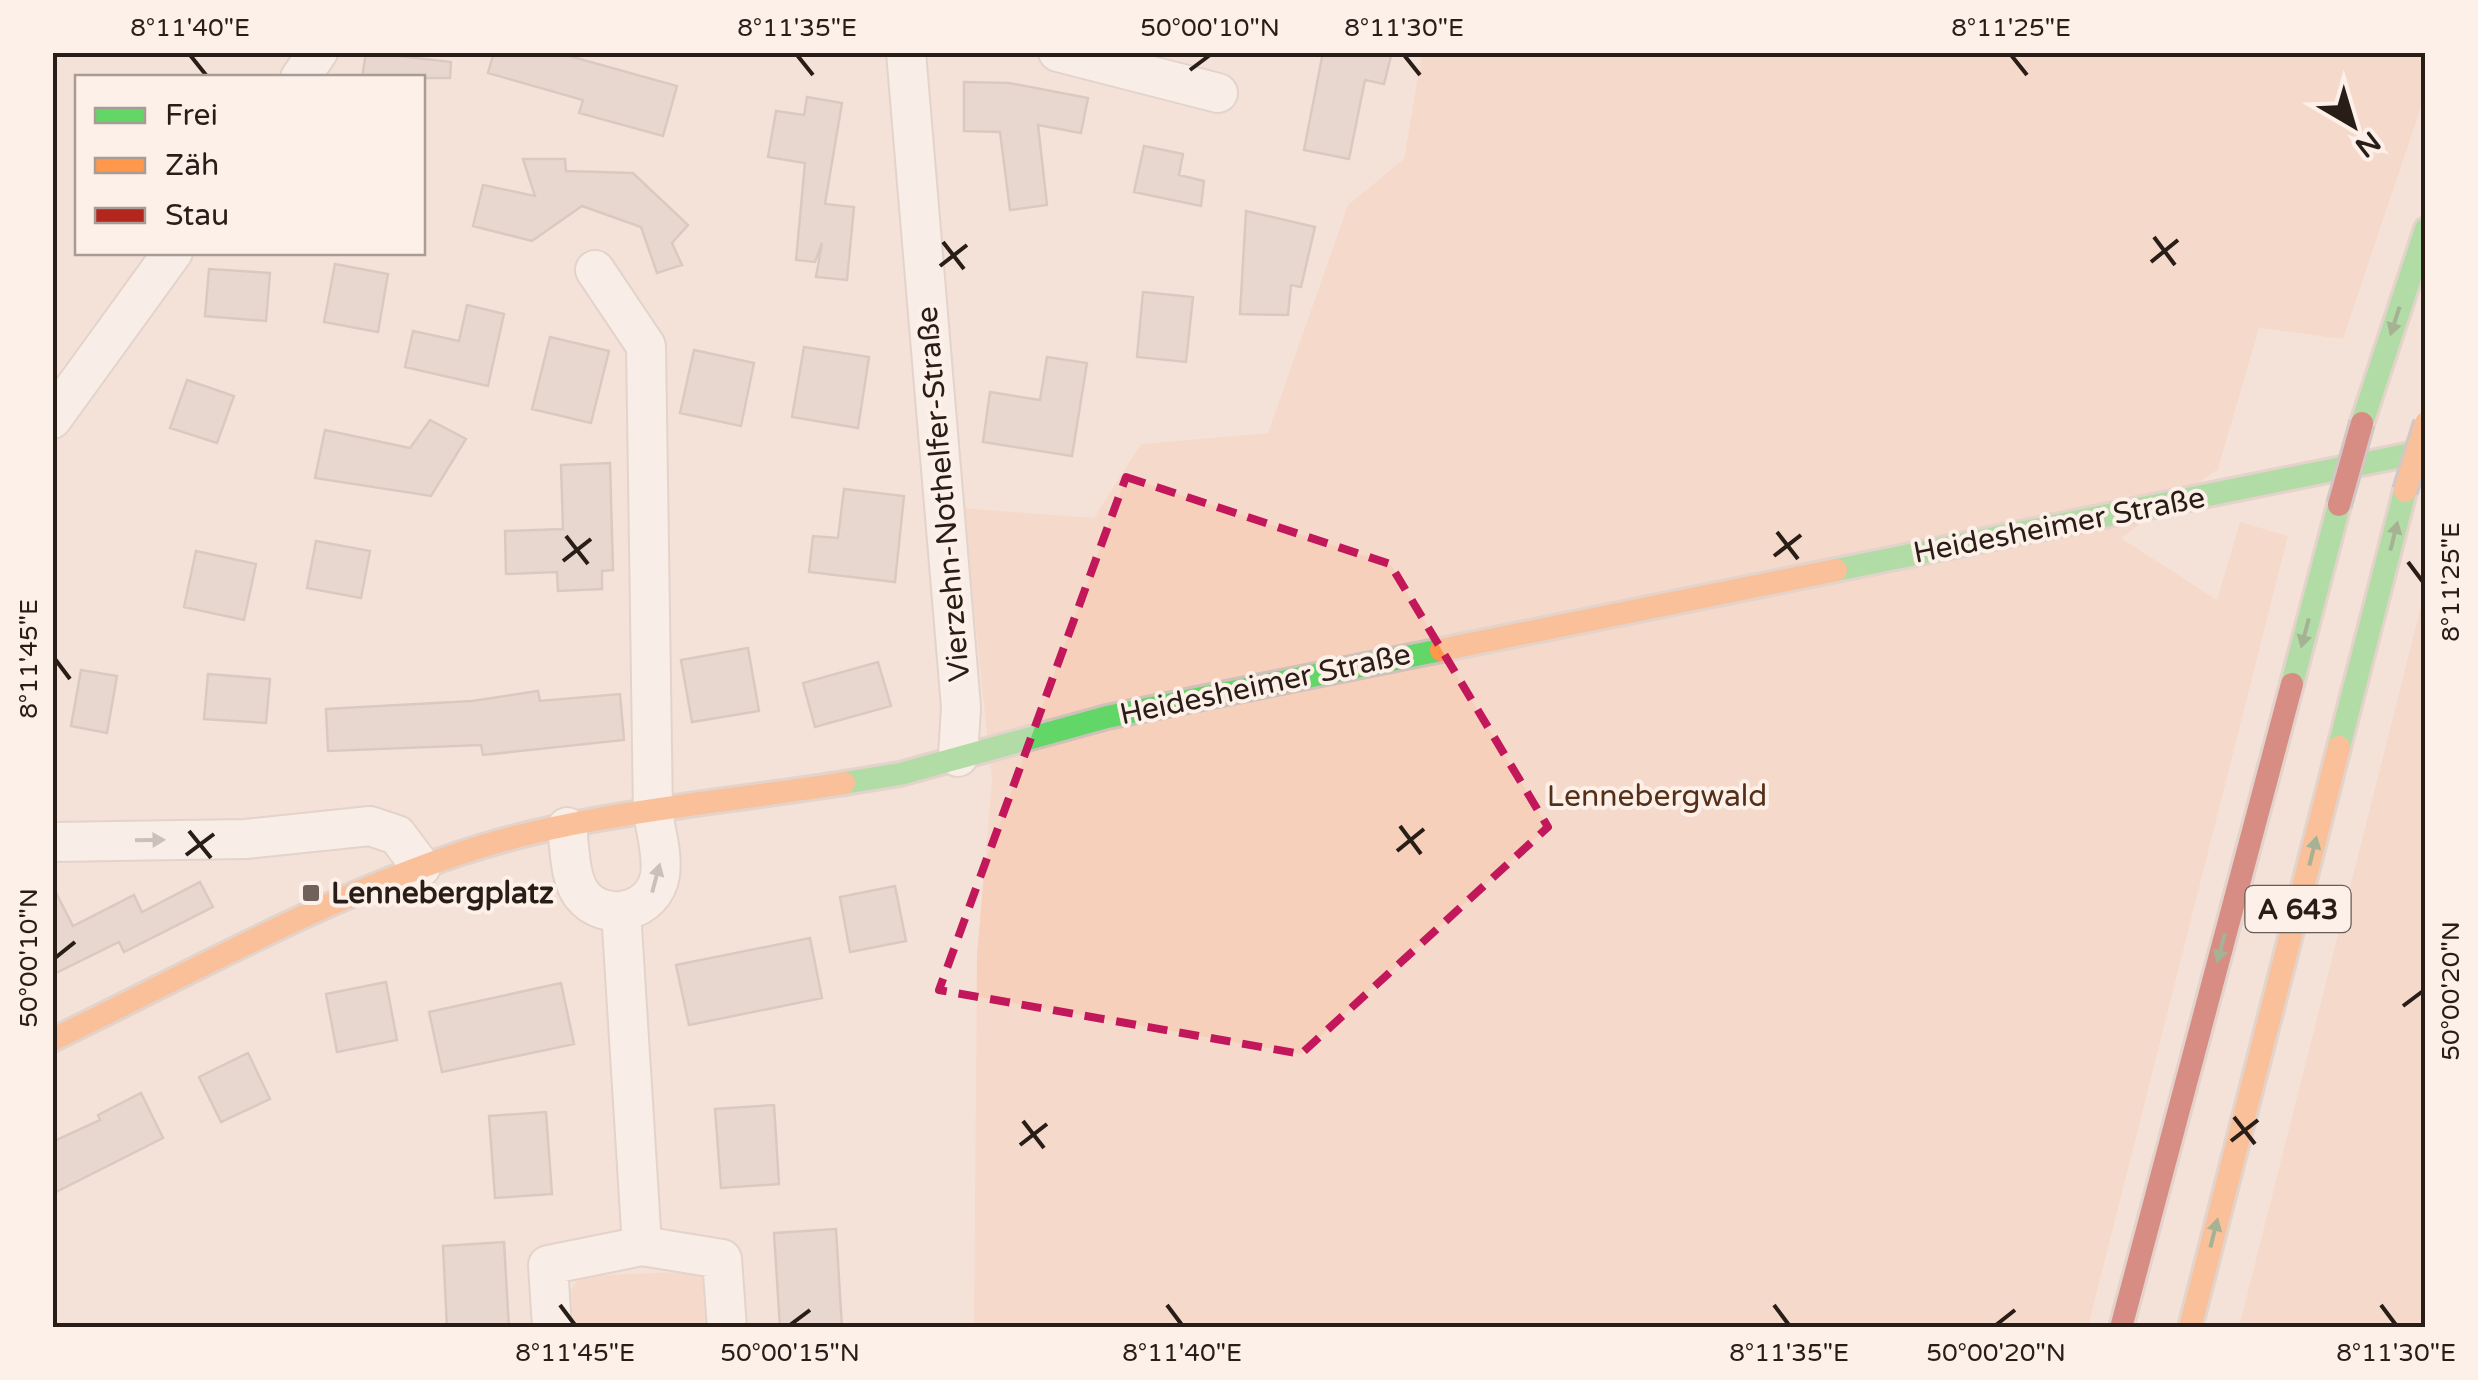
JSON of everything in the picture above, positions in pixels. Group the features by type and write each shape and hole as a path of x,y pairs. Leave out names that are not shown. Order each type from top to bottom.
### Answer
{"main road":[{"name":"A 643","path":"2121,1328 2338,506 2426,228"},
{"name":"A 643","path":"2190,1328 2405,490 2426,423"},
{"name":"Heidesheimer Straße","path":"654,813 850,784 1126,713 2426,451"},
{"path":"52,1040 420,867 567,827 654,813"}],"street":[{"path":"302,75 318,52"},
{"name":"Vierzehn-Nothelfer-Straße","path":"906,52 961,707 958,757"},
{"path":"1058,52 1218,92"},
{"path":"52,419 170,255"},
{"path":"567,827 575,882 582,894 604,910 622,911 642,904 658,884 660,860 654,813 646,346 595,270"},
{"path":"52,842 246,839 370,826 397,836 420,867"},
{"path":"622,911 642,1246"},
{"path":"552,1328 548,1265 642,1246 722,1259 727,1328"}],"highlighted area":[{"path":"1126,477 1390,564 1548,827 1301,1054 939,990"}],"green space":[{"name":"Lennebergwald","path":"1422,53 2425,53 2425,95 2343,339 2259,328 2218,469 2121,538 2217,600 2240,522 2288,536 2088,1327 974,1327 977,955 992,780 963,508 1094,518 1141,444 1268,433 1348,205 1404,159"},
{"path":"2425,590 2425,1327 2239,1327"},
{"path":"705,1271 718,1327 573,1327 571,1291 580,1276"}],"building":[{"path":"366,52 451,62 450,78 362,75"},
{"path":"494,52 555,52 677,86 663,136 579,113 583,100 488,73"},
{"path":"1323,52 1392,52 1384,84 1365,80 1349,159 1304,150"},
{"path":"964,82 1009,83 1088,98 1081,133 1038,125 1047,205 1010,210 1000,132 964,131"},
{"path":"807,97 842,103 825,204 854,207 847,280 816,277 822,243 815,262 796,260 805,163 768,157 776,111 804,115"},
{"path":"1144,146 1183,154 1179,175 1204,181 1201,206 1134,192"},
{"path":"523,159 565,159 566,171 633,173 688,225 672,243 682,265 657,273 641,227 582,206 532,241 473,226 483,185 535,196"},
{"path":"1246,211 1315,227 1301,287 1291,285 1288,315 1240,314"},
{"path":"335,264 388,274 378,332 324,322"},
{"path":"209,269 270,273 266,321 205,316"},
{"path":"1143,292 1193,297 1186,362 1137,357"},
{"path":"467,305 504,314 488,386 405,367 413,331 459,341"},
{"path":"550,337 609,351 591,423 532,409"},
{"path":"804,347 869,357 858,428 792,417"},
{"path":"694,350 754,363 741,426 680,413"},
{"path":"1047,357 1087,363 1072,456 983,442 990,392 1040,400"},
{"path":"187,380 234,396 217,443 170,428"},
{"path":"430,420 466,439 431,496 315,478 325,430 410,448"},
{"path":"610,463 613,570 602,571 602,589 558,591 557,572 506,574 505,531 563,529 561,465"},
{"path":"844,489 904,496 895,582 809,572 813,536 838,538"},
{"path":"316,541 370,551 361,598 307,588"},
{"path":"196,551 256,564 244,620 184,607"},
{"path":"748,648 759,711 692,722 681,660"},
{"path":"878,662 891,706 815,727 803,683"},
{"path":"81,670 117,676 107,733 71,726"},
{"path":"208,674 270,679 266,723 204,719"},
{"path":"538,691 540,701 620,694 624,740 483,755 481,745 328,751 326,709 472,701"},
{"path":"200,882 213,907 124,952 119,942 52,975 52,885 73,926 134,895 142,912"},
{"path":"895,886 906,941 850,952 840,897"},
{"path":"810,938 822,998 689,1025 676,965"},
{"path":"386,982 397,1040 337,1052 326,994"},
{"path":"561,983 574,1044 442,1072 429,1012"},
{"path":"248,1053 270,1099 221,1122 199,1077"},
{"path":"141,1093 163,1138 52,1194 52,1142 100,1120 98,1115"},
{"path":"774,1105 779,1184 721,1188 715,1109"},
{"path":"546,1112 552,1194 495,1198 489,1116"},
{"path":"836,1229 842,1328 780,1328 774,1233"},
{"path":"504,1242 509,1328 447,1328 443,1246"}],"traffic: fast":[{"path":"2362,423 2426,229"},
{"path":"1836,570 2426,451"},
{"path":"2339,747 2405,491"},
{"path":"2292,684 2339,505"},
{"path":"844,783 900,774 1107,717 1441,650"}],"traffic: slow":[{"path":"2405,491 2426,423"},
{"path":"1441,650 1836,570"},
{"path":"2190,1328 2339,747"},
{"path":"52,1040 303,917 458,854 551,828 844,783"}],"traffic: jam":[{"path":"2339,505 2362,423"},
{"path":"2121,1328 2292,684"}],"place":[{"name":"Lennebergplatz","path":"311,893"}]}
